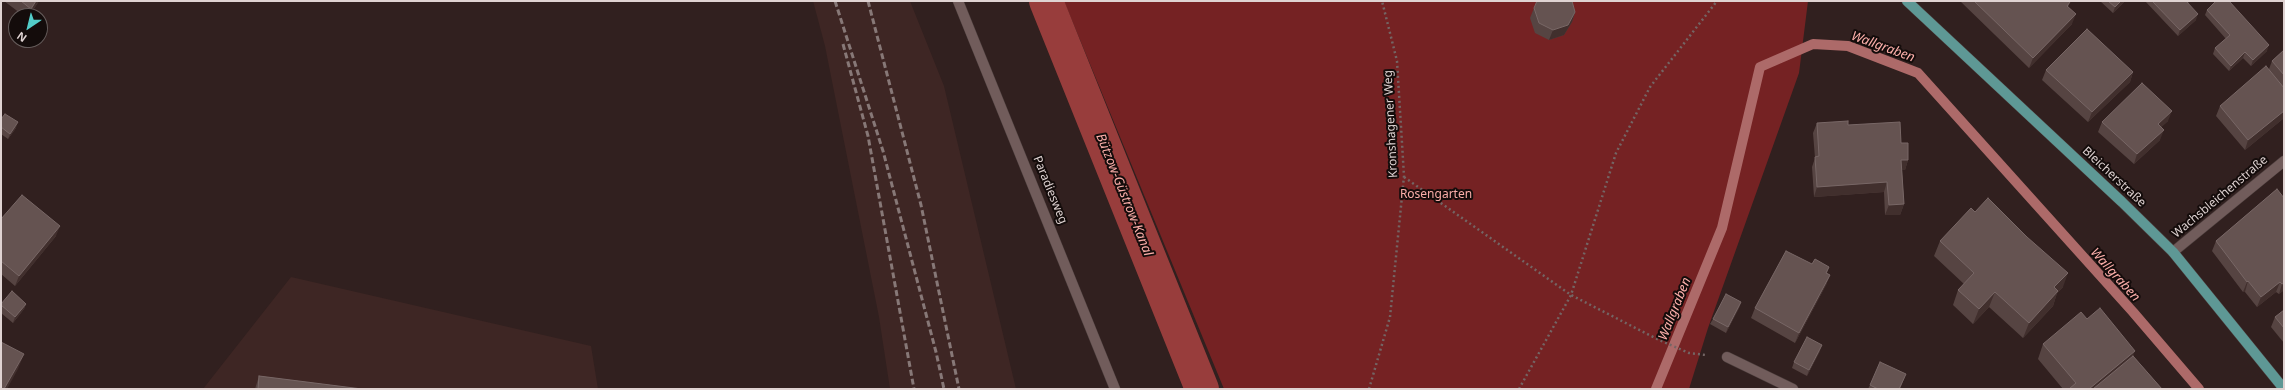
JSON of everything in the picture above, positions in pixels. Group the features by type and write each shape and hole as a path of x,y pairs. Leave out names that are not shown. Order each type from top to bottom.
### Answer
{"main road":[{"name":"Bleicherstraße","path":"1907,1 2116,196 2173,252 2284,389"}],"street":[{"name":"Paradiesweg","path":"958,1 1115,389"},
{"name":"Wachsbleichenstraße","path":"2173,252 2284,161"},
{"path":"1727,357 1793,389"}],"path":[{"name":"Kronshagener Weg","path":"1369,389 1390,317 1404,176 1397,61 1382,1"},
{"path":"1519,389 1571,295 1620,147 1650,87 1717,1"},
{"path":"1404,176 1571,295 1665,343 1689,353"}],"shaded area":[{"path":"813,1 910,1 944,86 1016,389 890,389 879,317 825,46"},
{"path":"291,277 591,346 598,389 203,389"}],"green space":[{"name":"Rosengarten","path":"1064,1 1808,1 1799,73 1708,328 1689,389 1224,389"}],"building":[{"path":"21,1 36,1 32,8"},
{"path":"1537,1 1572,1 1575,12 1568,25 1553,30 1539,23 1534,8"},
{"path":"1974,1 2069,1 2070,2 2067,6 2076,14 2033,58"},
{"path":"2108,1 2121,1 2115,7"},
{"path":"2152,1 2186,1 2198,14 2180,30"},
{"path":"2216,1 2229,1 2269,45 2253,60 2245,52 2231,66 2215,48 2230,35 2207,10"},
{"path":"2087,29 2133,72 2092,112 2046,70"},
{"path":"2284,50 2284,75 2272,61"},
{"path":"2266,66 2284,88 2284,111 2248,140 2220,106"},
{"path":"2142,83 2172,111 2158,124 2164,130 2137,154 2102,122"},
{"path":"5,114 18,122 10,134 1,127 1,119"},
{"path":"1848,121 1848,125 1900,122 1901,143 1908,143 1908,160 1901,160 1904,204 1889,205 1887,182 1817,187 1815,157 1819,156 1817,123"},
{"path":"2277,189 2284,198 2284,283 2282,284 2280,282 2261,297 2248,281 2247,282 2216,241"},
{"path":"22,195 60,226 19,276 1,261 1,219"},
{"path":"1988,198 2027,237 2068,273 2054,287 2058,291 2029,323 1995,292 1979,309 1958,290 1974,273 1940,241 1971,208 1975,212"},
{"path":"1786,251 1812,264 1815,259 1829,267 1826,273 1830,275 1799,333 1755,308"},
{"path":"12,291 26,304 15,317 1,305"},
{"path":"1726,294 1741,302 1728,327 1713,319"},
{"path":"2100,308 2135,351 2089,389 2069,389 2076,383 2043,344 2081,312 2087,319"},
{"path":"2284,310 2284,328 2275,317"},
{"path":"1807,337 1822,345 1809,370 1794,362"},
{"path":"1,342 24,354 4,389 1,389"},
{"path":"2133,356 2162,389 2093,389"},
{"path":"1880,362 1906,374 1899,389 1878,389 1870,385"},
{"path":"259,376 362,389 258,389"}],"waterway":[{"name":"Bützow-Güstrow-Kanal","path":"1046,1 1202,389"},
{"name":"Wallgraben","path":"1656,389 1722,228 1760,67 1813,44 1848,46 1918,73 2133,312 2199,389"}],"railway":[{"path":"835,1 883,151 936,352 944,389"},
{"path":"868,1 921,205 959,389"},
{"path":"843,44 868,136 914,389"}]}
